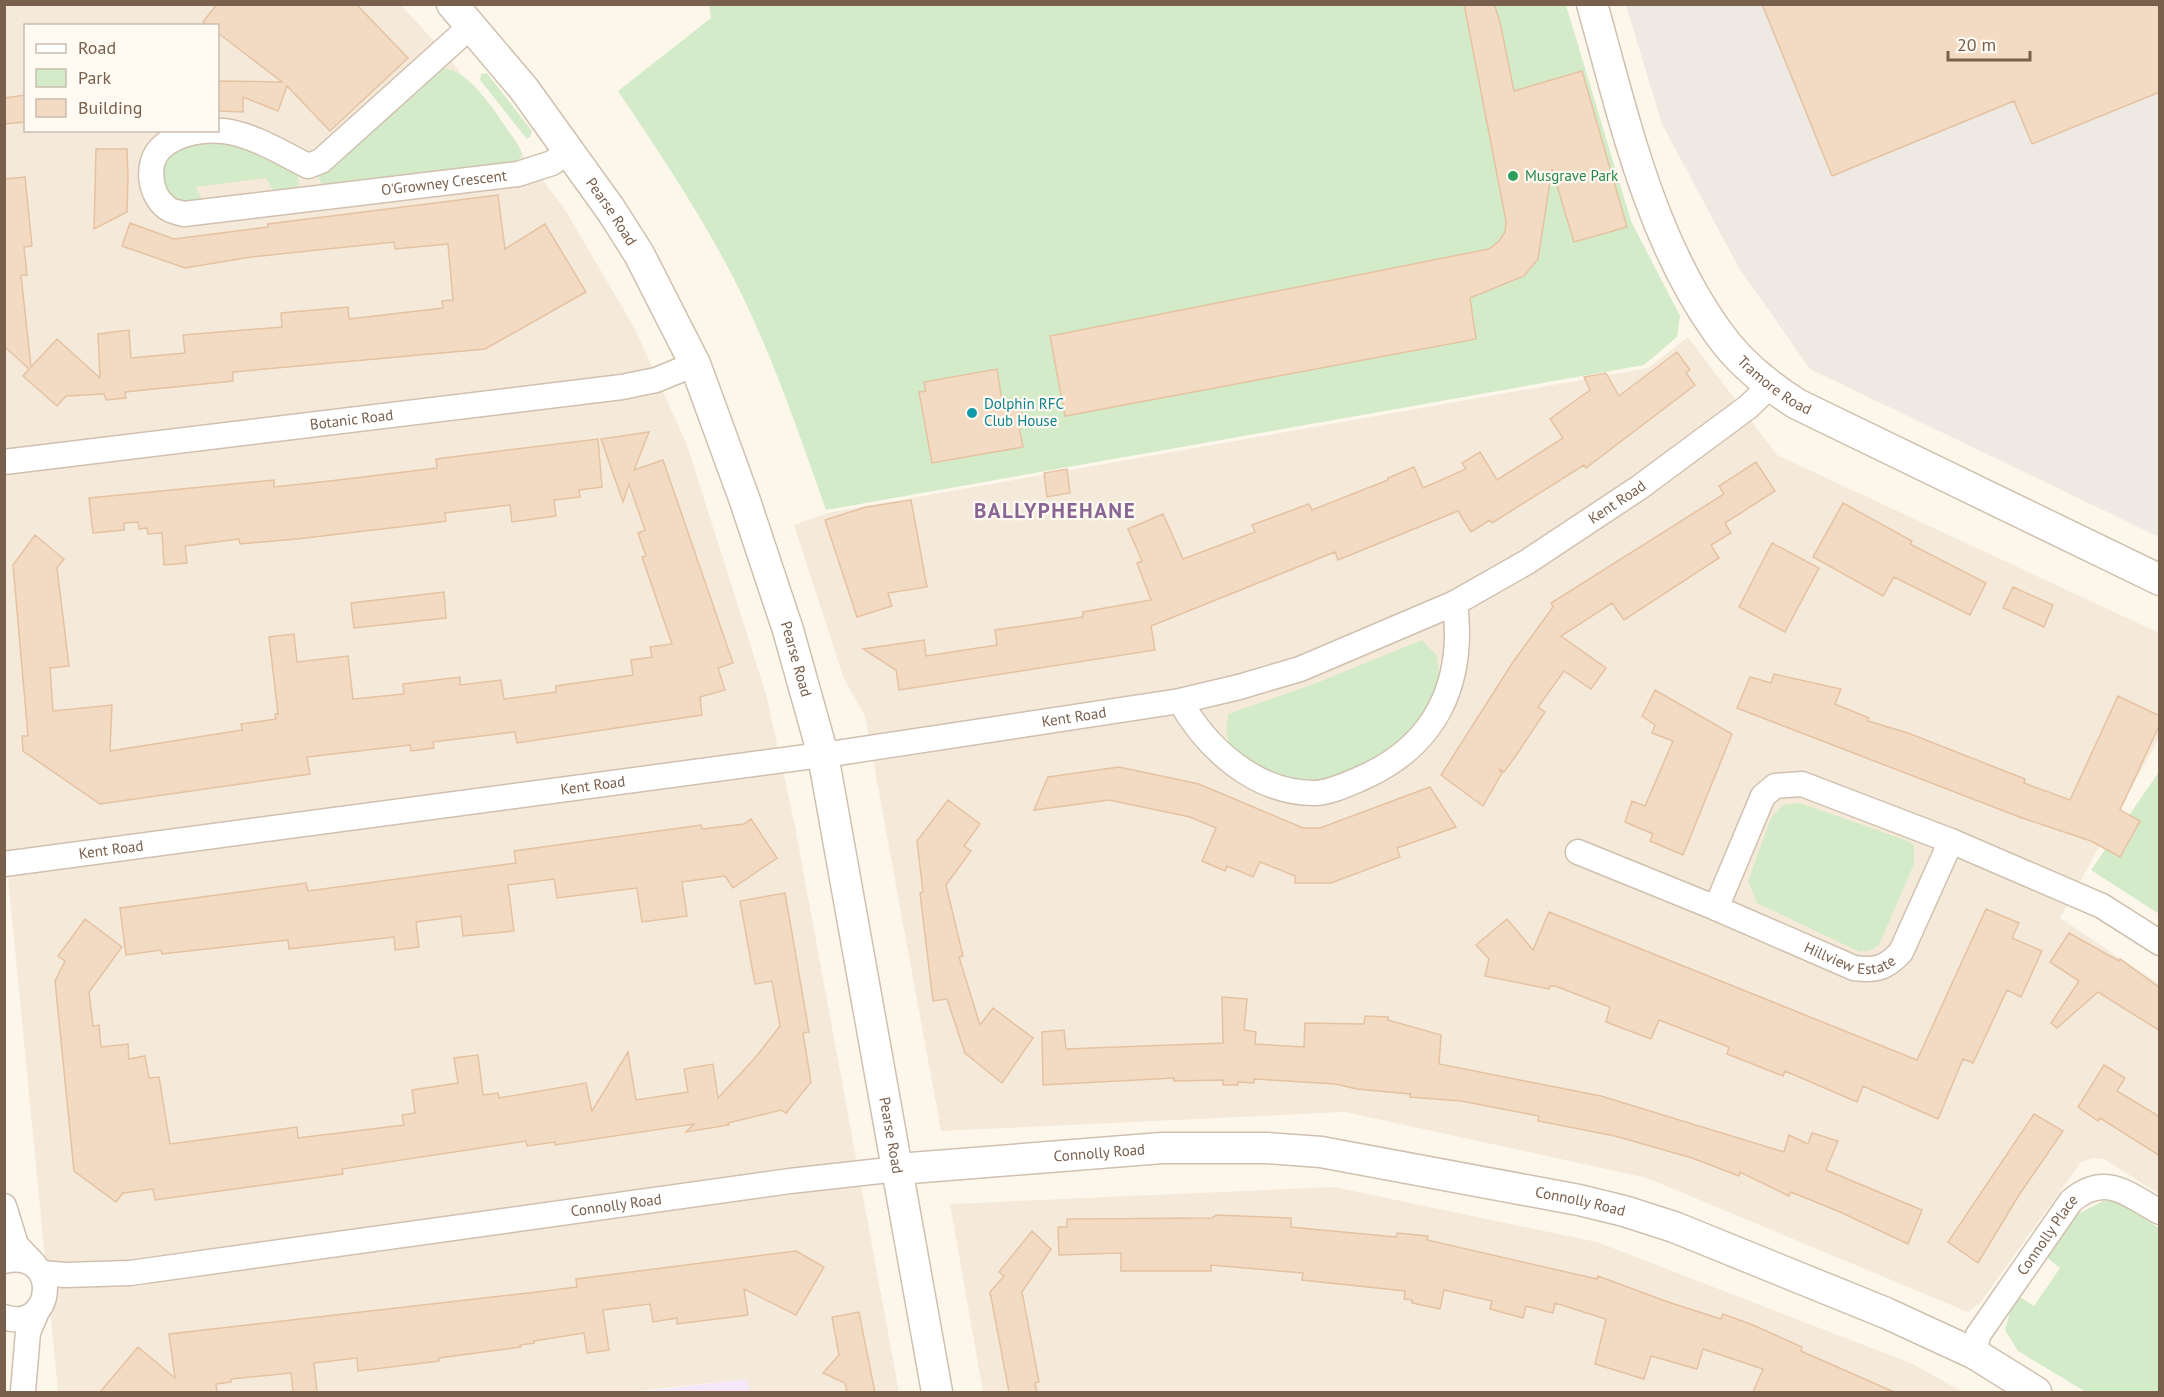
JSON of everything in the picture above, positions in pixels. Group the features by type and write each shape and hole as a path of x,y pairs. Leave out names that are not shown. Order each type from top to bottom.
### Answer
{"street":[{"name":"Tramore Road","path":"1592,4 1644,182 1659,222 1686,279 1717,332 1770,387 1797,404 1876,444 2160,580"},
{"name":"Pearse Road","path":"462,15 569,150 639,254 694,364 767,567 823,755 937,1392"},
{"path":"312,198 308,166 332,153 462,15"},
{"name":"O'Growney Crescent","path":"219,131 244,137 308,166"},
{"name":"O'Growney Crescent","path":"199,132 171,140 160,148 153,158 151,169 157,198 166,208 184,214 518,174 552,163 569,150"},
{"name":"Botanic Road","path":"4,462 622,387 656,380 694,364"},
{"name":"Kent Road","path":"4,864 823,755 1180,701 1300,669 1455,603 1527,562 1640,487 1748,407 1770,387"},
{"path":"1180,701 1200,731 1226,757 1259,780 1284,789 1315,793 1352,782 1379,771 1409,748 1434,720 1445,701 1458,642 1455,603"},
{"path":"1716,908 1763,796 1775,786 1802,784 1952,841 2102,906 2160,943"},
{"name":"Hillview Estate","path":"1578,852 1716,908 1854,968 1872,971 1890,964 1901,952 1952,841"},
{"name":"Connolly Road","path":"4,1261 24,1260 37,1268 65,1275 124,1273 790,1181 898,1169 1162,1148 1267,1148 1321,1152 1624,1211 1677,1228 1838,1293 1974,1354 2036,1392"},
{"name":"Connolly Place","path":"1974,1354 1978,1335 2072,1200 2085,1189 2101,1186 2117,1188 2160,1212"},
{"path":"4,1206 16,1245 37,1268 46,1287 41,1306 28,1332 23,1392"},
{"name":"Connolly Road","path":"4,1319 21,1319 41,1306 89,1283 124,1273"},
{"path":"4,1319 17,1356 23,1392"}],"shaded area":[{"path":"4,5 401,5 445,53 564,208 635,329 687,445 766,694 795,826 899,1392 750,1392 747,1379 628,1392 58,1392 4,837"},
{"path":"1626,5 2159,5 2159,537 1810,369 1739,268 1662,124"},
{"path":"1688,337 1777,455 2159,633 2159,738 2060,918 2159,984 2159,1194 2104,1159 2093,1158 2081,1162 1980,1303 1968,1312 1647,1178 1345,1112 941,1131 865,716 844,679 794,525 827,513 1648,368"},
{"path":"1334,1187 1597,1242 1913,1364 1963,1392 983,1392 950,1204"},
{"path":"747,1379 750,1392 638,1392"}],"green space":[{"path":"709,5 1566,5 1631,221 1680,316 1677,337 1644,365 826,510 772,362 747,305 693,206 618,91 711,18"},
{"path":"442,68 464,77 484,97 522,153 518,166 323,187 318,176 323,171"},
{"path":"487,73 532,131 527,139 480,80 481,74"},
{"path":"205,136 248,146 297,174 299,184 295,190 276,195 266,178 196,187 204,203 181,204 167,194 161,171 169,150"},
{"path":"1422,640 1437,656 1440,682 1423,720 1394,747 1354,769 1321,779 1306,780 1269,773 1231,749 1226,732 1228,714 1314,684"},
{"path":"2159,772 2159,914 2091,870"},
{"path":"1800,803 1908,841 1914,846 1914,864 1879,945 1871,950 1860,952 1757,903 1748,881 1771,818 1783,805"},
{"path":"2103,1201 2118,1201 2159,1228 2159,1392 2086,1392 2018,1351 2005,1330 2010,1312 2020,1297 2034,1306 2060,1268 2046,1257 2074,1216"}],"building":[{"path":"217,4 356,4 408,58 330,131 287,86 278,111 243,97 243,112 219,111 219,81 282,82 219,34 219,24 203,22"},
{"name":"Musgrave Park","path":"1464,4 1494,4 1500,22 1514,91 1582,71 1627,227 1574,242 1552,169 1538,259 1524,276 1470,298 1476,339 1065,416 1050,336 1489,249 1499,241 1505,232 1506,221"},
{"path":"1762,4 2160,4 2160,92 2032,144 2014,101 1832,176"},
{"path":"24,95 24,122 4,124 4,98"},
{"path":"96,149 127,149 128,177 127,212 94,229"},
{"path":"25,177 32,246 24,247 27,275 21,275 31,367 57,339 100,378 98,334 129,330 131,358 185,353 183,335 282,327 281,313 348,307 349,319 443,308 442,301 453,300 448,244 395,249 394,242 251,257 185,268 122,246 130,223 174,239 268,227 268,224 498,195 505,249 545,224 586,292 485,349 233,372 233,381 125,392 126,398 106,400 104,394 66,396 57,406 23,376 29,369 4,346 4,179"},
{"path":"1677,352 1690,370 1686,373 1695,385 1586,468 1584,465 1492,523 1490,520 1471,532 1458,511 1338,560 1335,552 1151,626 1155,650 899,690 896,670 863,649 924,640 926,656 997,645 995,630 1083,617 1083,612 1151,600 1137,563 1142,561 1128,529 1163,514 1183,559 1255,532 1252,525 1309,504 1312,510 1388,480 1414,467 1423,488 1466,469 1462,463 1480,452 1497,480 1563,438 1550,419 1590,390 1584,377 1606,373 1619,396"},
{"name":"Dolphin RFC Club House","path":"997,369 1002,401 1019,398 1024,426 1019,427 1023,447 932,463 919,392 926,391 924,382"},
{"path":"649,432 634,470 663,460 733,663 718,668 725,690 700,697 702,715 517,743 515,732 433,742 434,748 411,751 410,745 307,757 310,774 100,804 23,751 22,736 28,736 13,565 35,535 64,559 57,568 69,666 50,668 53,711 112,705 110,751 242,730 241,724 276,719 275,714 278,714 269,637 294,634 297,662 348,656 353,699 404,694 403,684 460,677 460,685 501,680 504,699 556,692 556,686 633,675 631,660 652,657 650,647 672,644 642,557 646,556 638,533 645,530 629,484 623,502 601,439"},
{"path":"598,439 602,487 579,490 580,497 554,500 556,516 512,522 510,505 445,513 446,521 424,524 297,539 240,544 239,539 185,546 187,563 164,565 162,533 148,534 147,528 139,529 138,522 124,523 124,530 93,533 89,498 274,480 274,487 330,481 437,468 436,459"},
{"path":"1756,462 1775,491 1725,523 1731,533 1711,545 1719,558 1624,620 1612,603 1561,636 1606,668 1591,689 1564,671 1538,707 1545,712 1504,772 1499,769 1502,773 1483,806 1441,775 1513,662 1553,607 1551,603 1724,494 1719,486"},
{"path":"1067,469 1070,493 1047,497 1044,473"},
{"path":"911,500 927,587 888,593 892,606 857,617 825,520 866,507"},
{"path":"1843,503 1912,541 1910,544 1986,583 1970,615 1894,577 1883,596 1813,557"},
{"path":"1772,543 1819,568 1785,632 1739,607"},
{"path":"2013,587 2053,605 2044,627 2003,608"},
{"path":"444,592 446,618 354,628 351,603"},
{"path":"1774,674 1841,689 1835,704 1869,718 1868,721 1908,733 2025,779 2024,783 2070,800 2118,696 2160,716 2160,724 2120,810 2140,821 2120,857 2091,841 2022,818 1737,708 1750,677 1771,683"},
{"path":"1655,690 1732,734 1683,855 1650,841 1653,834 1625,822 1632,801 1645,806 1673,741 1652,733 1655,725 1642,716"},
{"path":"1119,767 1199,784 1303,828 1320,828 1430,787 1456,827 1397,848 1400,857 1331,883 1295,883 1295,876 1260,862 1253,877 1227,866 1225,871 1202,861 1216,828 1190,817 1109,800 1034,810 1048,777"},
{"path":"948,800 980,824 964,846 971,851 946,885 963,956 959,957 980,1025 993,1008 1033,1038 1002,1083 965,1053 947,999 933,1001 920,893 923,892 917,841"},
{"path":"751,819 777,858 733,888 725,876 682,882 687,916 642,922 637,888 557,898 554,879 508,885 514,931 463,936 461,916 416,922 419,947 395,950 394,937 289,949 288,940 162,954 161,950 126,955 120,908 306,883 308,891 516,863 514,851 701,825 702,829 744,824"},
{"path":"785,893 809,1032 803,1033 811,1082 786,1113 781,1110 728,1123 729,1125 686,1132 694,1124 555,1145 555,1142 527,1146 526,1141 342,1169 343,1174 155,1200 153,1189 123,1193 116,1202 74,1171 55,981 65,961 58,956 85,919 122,947 89,992 93,1026 99,1025 101,1047 128,1044 129,1059 145,1056 149,1078 159,1077 170,1144 297,1127 298,1138 404,1125 402,1115 415,1113 412,1090 458,1083 454,1058 478,1055 483,1095 498,1093 499,1098 586,1083 592,1111 628,1052 636,1100 688,1092 684,1069 713,1064 718,1098 755,1058 780,1026 772,981 755,984 740,901"},
{"path":"1986,909 2019,923 2012,938 2042,951 2021,997 2007,990 1973,1063 1963,1059 1938,1119 1863,1086 1857,1102 1785,1071 1783,1076 1727,1054 1729,1047 1659,1020 1651,1039 1606,1022 1610,1007 1555,986 1550,986 1549,989 1485,976 1489,959 1476,945 1507,919 1533,950 1549,912 1917,1060"},
{"path":"2069,933 2119,961 2120,959 2160,988 2160,1031 2098,992 2057,1028 2051,1023 2079,981 2050,962"},
{"path":"1222,997 1247,999 1244,1030 1256,1032 1255,1044 1304,1047 1305,1023 1364,1024 1365,1016 1388,1017 1388,1020 1441,1035 1439,1064 1601,1096 1784,1152 1789,1135 1808,1144 1812,1133 1838,1141 1826,1170 1922,1210 1908,1244 1791,1192 1789,1196 1740,1172 1739,1176 1692,1158 1615,1136 1538,1121 1539,1116 1461,1101 1410,1097 1410,1094 1357,1089 1335,1084 1254,1079 1254,1083 1238,1082 1238,1085 1223,1085 1223,1080 1174,1081 1174,1078 1043,1085 1042,1032 1064,1030 1066,1049 1223,1043"},
{"path":"2104,1065 2125,1078 2117,1091 2160,1117 2160,1156 2100,1118 2098,1121 2078,1107"},
{"path":"2034,1114 2063,1131 2019,1195 1978,1263 1948,1242"},
{"path":"1216,1215 1291,1218 1291,1227 1321,1230 1396,1237 1397,1233 1428,1236 1427,1240 1597,1279 1598,1276 1721,1319 1723,1314 1753,1325 1802,1347 1801,1351 1894,1392 1753,1392 1763,1369 1703,1349 1697,1369 1651,1356 1644,1379 1595,1364 1606,1319 1555,1303 1553,1313 1526,1306 1523,1318 1490,1309 1492,1301 1444,1290 1440,1309 1404,1299 1405,1291 1302,1280 1303,1273 1211,1265 1211,1271 1121,1271 1121,1253 1059,1255 1058,1227 1067,1227 1067,1219 1212,1218"},
{"path":"1032,1231 1051,1249 1022,1292 1039,1382 1035,1383 1037,1392 1009,1392 990,1292 1004,1276 999,1272"},
{"path":"796,1251 824,1267 796,1315 744,1289 748,1315 677,1324 677,1318 653,1322 650,1304 603,1310 609,1350 587,1353 584,1333 534,1341 534,1343 520,1345 521,1347 439,1358 439,1361 358,1371 357,1358 314,1363 317,1392 293,1392 291,1373 231,1379 231,1382 216,1384 217,1392 100,1392 138,1347 175,1378 169,1334 577,1287 576,1279"},
{"path":"859,1312 875,1392 847,1392 845,1383 823,1373 839,1355 832,1317"}],"place":[{"name":"Musgrave Park","path":"1513,176"},
{"name":"Dolphin RFC Club House","path":"972,413"}],"district":[{"name":"BALLYPHEHANE","path":"1055,511"}]}
